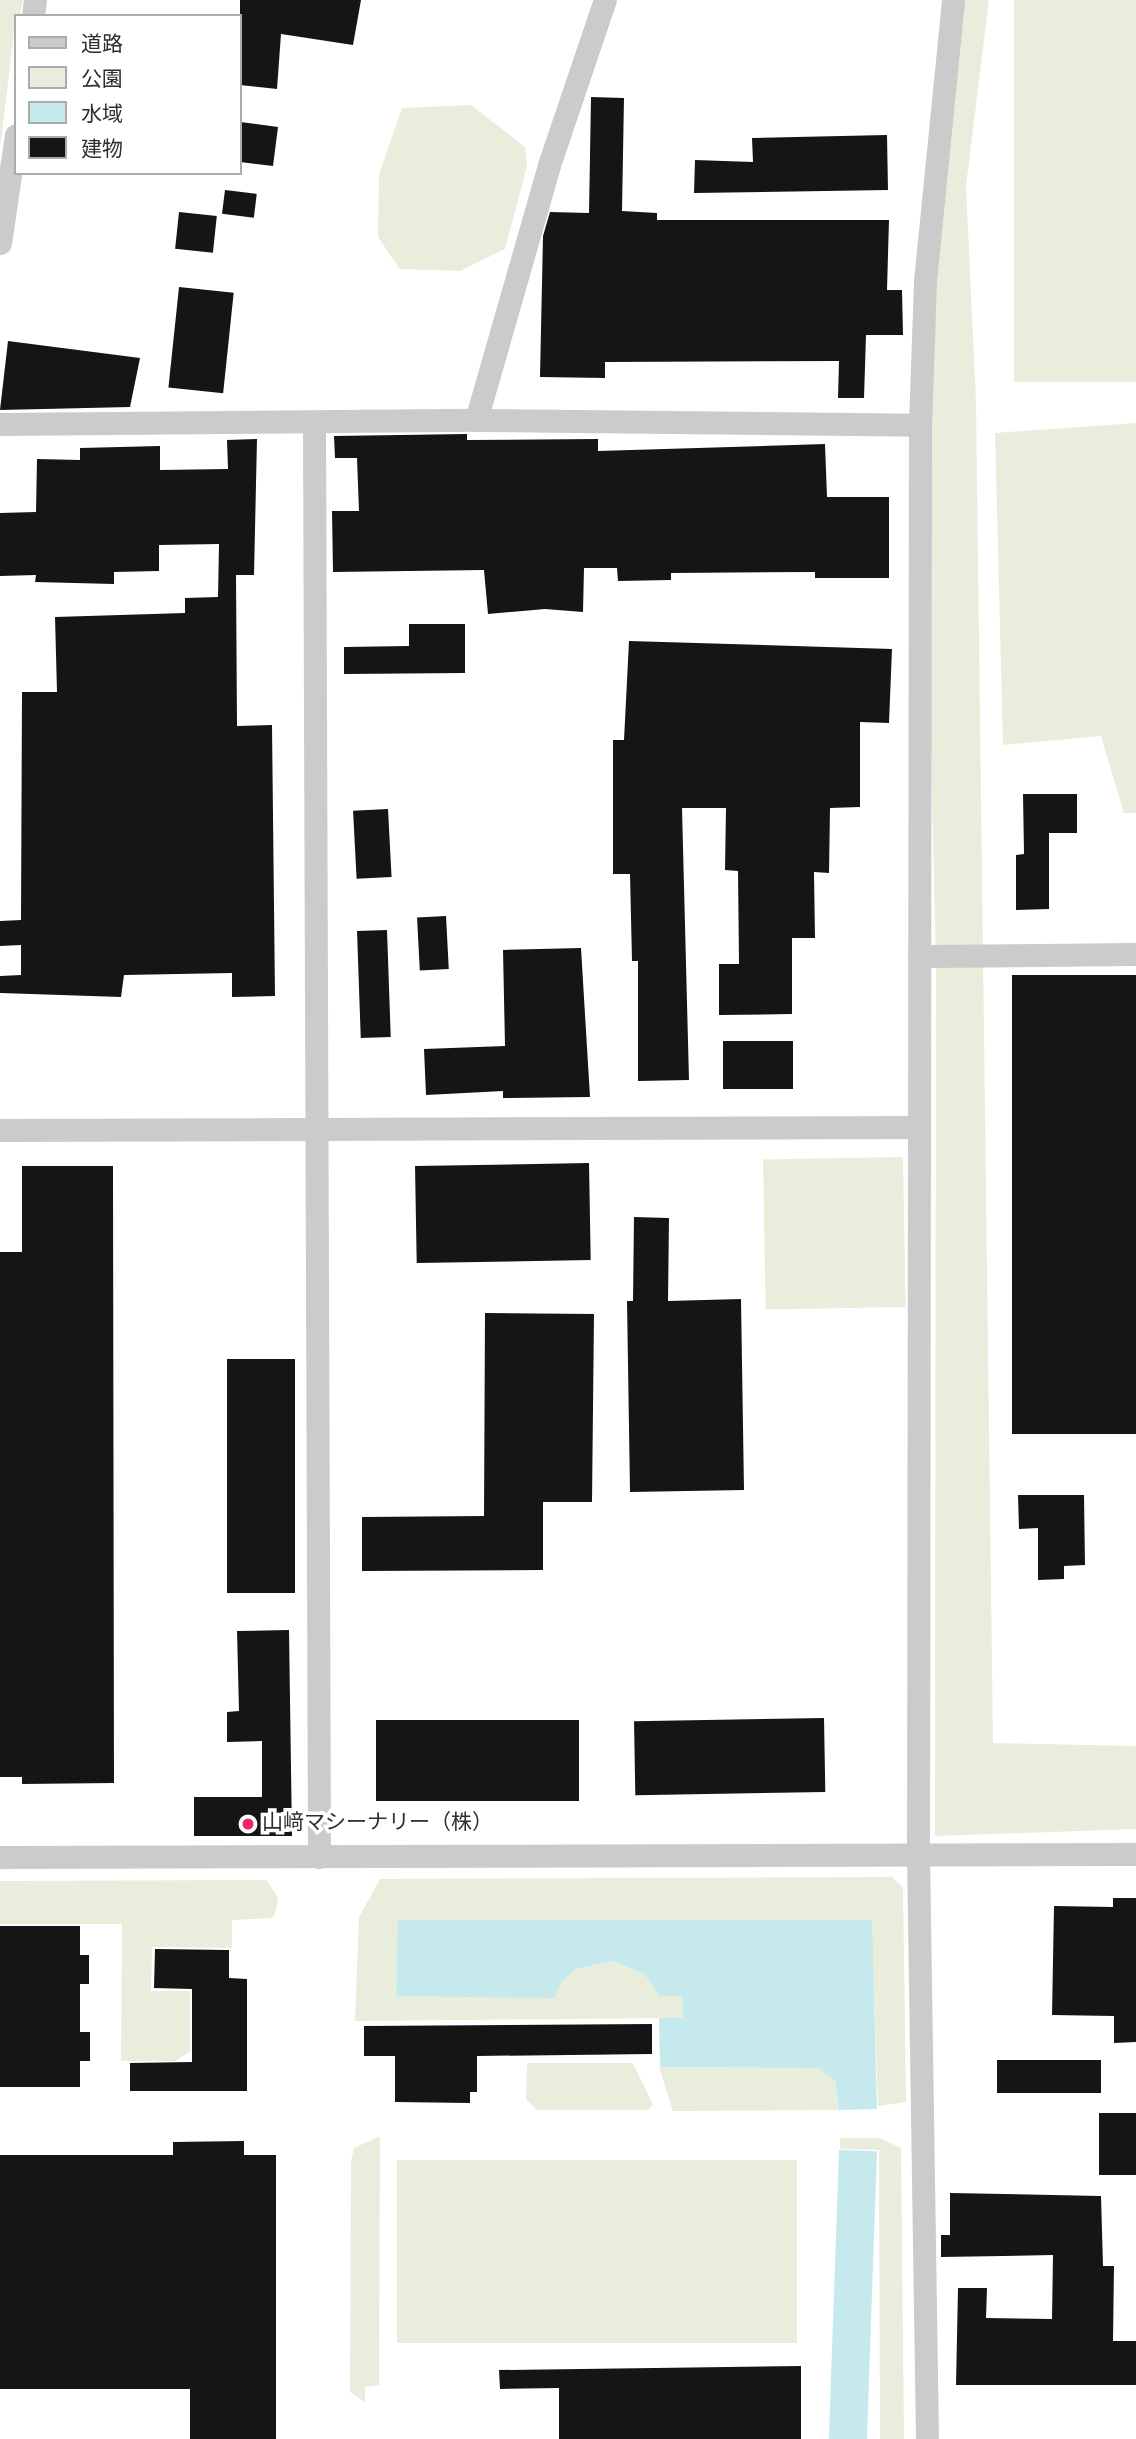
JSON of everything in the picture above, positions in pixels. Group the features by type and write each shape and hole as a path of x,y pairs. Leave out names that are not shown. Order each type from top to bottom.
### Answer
{"street":[{"path":"476,420 549,165 605,0"},
{"path":"927,2439 918,1856 920,425 925,281 953,0"},
{"path":"0,243 14,148"},
{"path":"0,424 314,424 476,420 920,425"},
{"path":"314,424 319,1857"},
{"path":"919,956 1136,954"},
{"path":"0,1130 919,1126"},
{"path":"0,1857 1136,1854"}],"green space":[{"path":"0,0 23,0 20,14 14,14 0,149"},
{"path":"961,0 989,0 966,186 976,402 993,1743 1136,1746 1136,1829 935,1836 936,964 922,378"},
{"path":"1014,0 1136,0 1136,382 1014,382"},
{"path":"471,105 525,147 527,166 505,249 460,271 400,269 378,237 379,175 402,108"},
{"path":"1136,423 1136,813 1124,813 1101,736 1003,745 995,433"},
{"path":"903,1157 906,1307 766,1309 763,1159"},
{"path":"892,1877 903,1887 906,2102 878,2106 871,1920 399,1920 396,1995 562,1981 576,1969 613,1961 644,1974 660,1996 682,1996 683,2018 355,2021 359,1917 380,1879"},
{"path":"267,1880 278,1898 276,1911 272,1918 232,1920 232,1948 152,1947 151,1991 190,1991 190,2052 175,2061 121,2061 122,1924 0,1924 0,1881"},
{"path":"527,2063 633,2063 653,2105 648,2110 537,2110 526,2099"},
{"path":"659,2067 818,2068 835,2081 839,2110 673,2111"},
{"path":"380,2136 379,2385 365,2387 365,2402 350,2392 351,2161 354,2148"},
{"path":"840,2138 879,2138 901,2148 904,2439 880,2439 879,2150 840,2149"},
{"path":"397,2160 797,2160 797,2343 397,2343"}],"water":[{"path":"398,1920 872,1920 877,2109 839,2110 835,2081 818,2068 660,2067 659,2018 683,2018 682,1996 660,1996 644,1974 613,1961 576,1969 562,1981 554,1998 396,1996"},
{"path":"839,2150 877,2151 867,2439 829,2439"}],"building":[{"path":"240,0 361,0 353,45 281,34 277,89 242,85"},
{"path":"591,97 624,98 622,211 657,213 657,220 889,220 887,290 902,290 903,335 866,335 864,398 838,398 839,361 605,362 605,378 540,377 543,236 550,212 589,213"},
{"path":"242,122 278,127 273,166 242,162"},
{"path":"887,135 888,190 694,193 695,160 753,162 752,138"},
{"path":"225,190 257,194 254,218 222,214"},
{"path":"179,212 217,216 213,253 175,249"},
{"path":"179,287 234,293 223,393 168,387"},
{"path":"8,341 140,358 130,407 0,410"},
{"path":"467,434 467,440 598,439 598,451 825,444 827,497 889,497 889,578 815,578 815,572 671,573 671,580 618,581 617,568 584,568 583,612 545,609 488,614 484,570 333,572 332,511 359,511 357,458 335,458 334,436"},
{"path":"257,439 254,575 236,575 237,726 272,725 275,996 232,997 232,973 124,975 121,997 0,993 0,976 21,975 21,945 0,946 0,921 21,920 22,692 57,692 55,617 185,613 185,598 218,597 219,544 159,545 159,571 114,572 114,584 35,582 36,575 0,576 0,513 36,512 37,459 80,460 80,448 160,446 160,470 228,469 227,440"},
{"path":"409,624 465,624 465,673 344,674 344,647 409,646"},
{"path":"629,641 892,649 889,723 860,722 860,807 830,808 829,873 814,872 815,938 792,938 792,1014 719,1015 719,964 739,964 738,871 725,870 726,808 682,808 689,1080 638,1081 638,961 632,961 630,874 613,874 613,740 624,740"},
{"path":"1023,794 1077,794 1077,833 1049,833 1049,909 1016,910 1016,855 1024,854"},
{"path":"388,809 392,877 357,879 353,811"},
{"path":"446,916 449,969 420,970 417,918"},
{"path":"387,930 391,1037 361,1038 357,931"},
{"path":"581,948 590,1097 503,1098 503,1091 426,1095 424,1049 505,1046 503,950"},
{"path":"1012,975 1136,975 1136,1434 1012,1434"},
{"path":"723,1041 793,1041 793,1089 723,1089"},
{"path":"589,1163 591,1260 417,1263 415,1166"},
{"path":"22,1166 113,1166 114,1783 22,1784 22,1777 0,1777 0,1252 22,1252"},
{"path":"634,1217 669,1218 668,1301 741,1299 744,1490 630,1492 627,1301 633,1301"},
{"path":"485,1313 594,1314 592,1502 543,1502 543,1570 362,1571 362,1517 484,1516"},
{"path":"227,1359 295,1359 295,1593 227,1593"},
{"path":"1018,1495 1084,1495 1085,1565 1064,1566 1064,1579 1038,1580 1038,1528 1019,1529"},
{"path":"289,1630 292,1836 194,1836 194,1797 262,1797 262,1741 227,1742 227,1712 239,1711 237,1631"},
{"path":"824,1718 825,1792 635,1795 634,1721"},
{"path":"376,1720 579,1720 579,1801 376,1801"},
{"path":"1113,1898 1136,1898 1136,2042 1114,2043 1114,2016 1052,2015 1054,1906 1113,1907"},
{"path":"0,1926 80,1926 80,1955 89,1955 89,1984 80,1984 80,2032 90,2032 90,2061 80,2061 80,2087 0,2087"},
{"path":"155,1949 229,1950 229,1978 247,1979 247,2091 130,2091 130,2063 192,2062 192,1989 154,1988"},
{"path":"652,2024 652,2054 477,2056 477,2092 470,2092 470,2103 395,2102 395,2056 364,2056 364,2026"},
{"path":"997,2060 1101,2060 1101,2093 997,2093"},
{"path":"1099,2113 1136,2113 1136,2175 1099,2175"},
{"path":"244,2141 244,2155 276,2155 276,2439 190,2439 190,2389 0,2389 0,2155 173,2155 173,2142"},
{"path":"950,2193 1101,2196 1103,2266 1114,2266 1113,2341 1136,2341 1136,2385 956,2385 958,2288 987,2288 986,2318 1052,2319 1053,2255 941,2257 941,2235 950,2235"},
{"path":"801,2366 801,2439 559,2439 559,2388 500,2389 499,2370"}],"place":[{"name":"山﨑マシーナリー（株）","path":"248,1824"}]}
